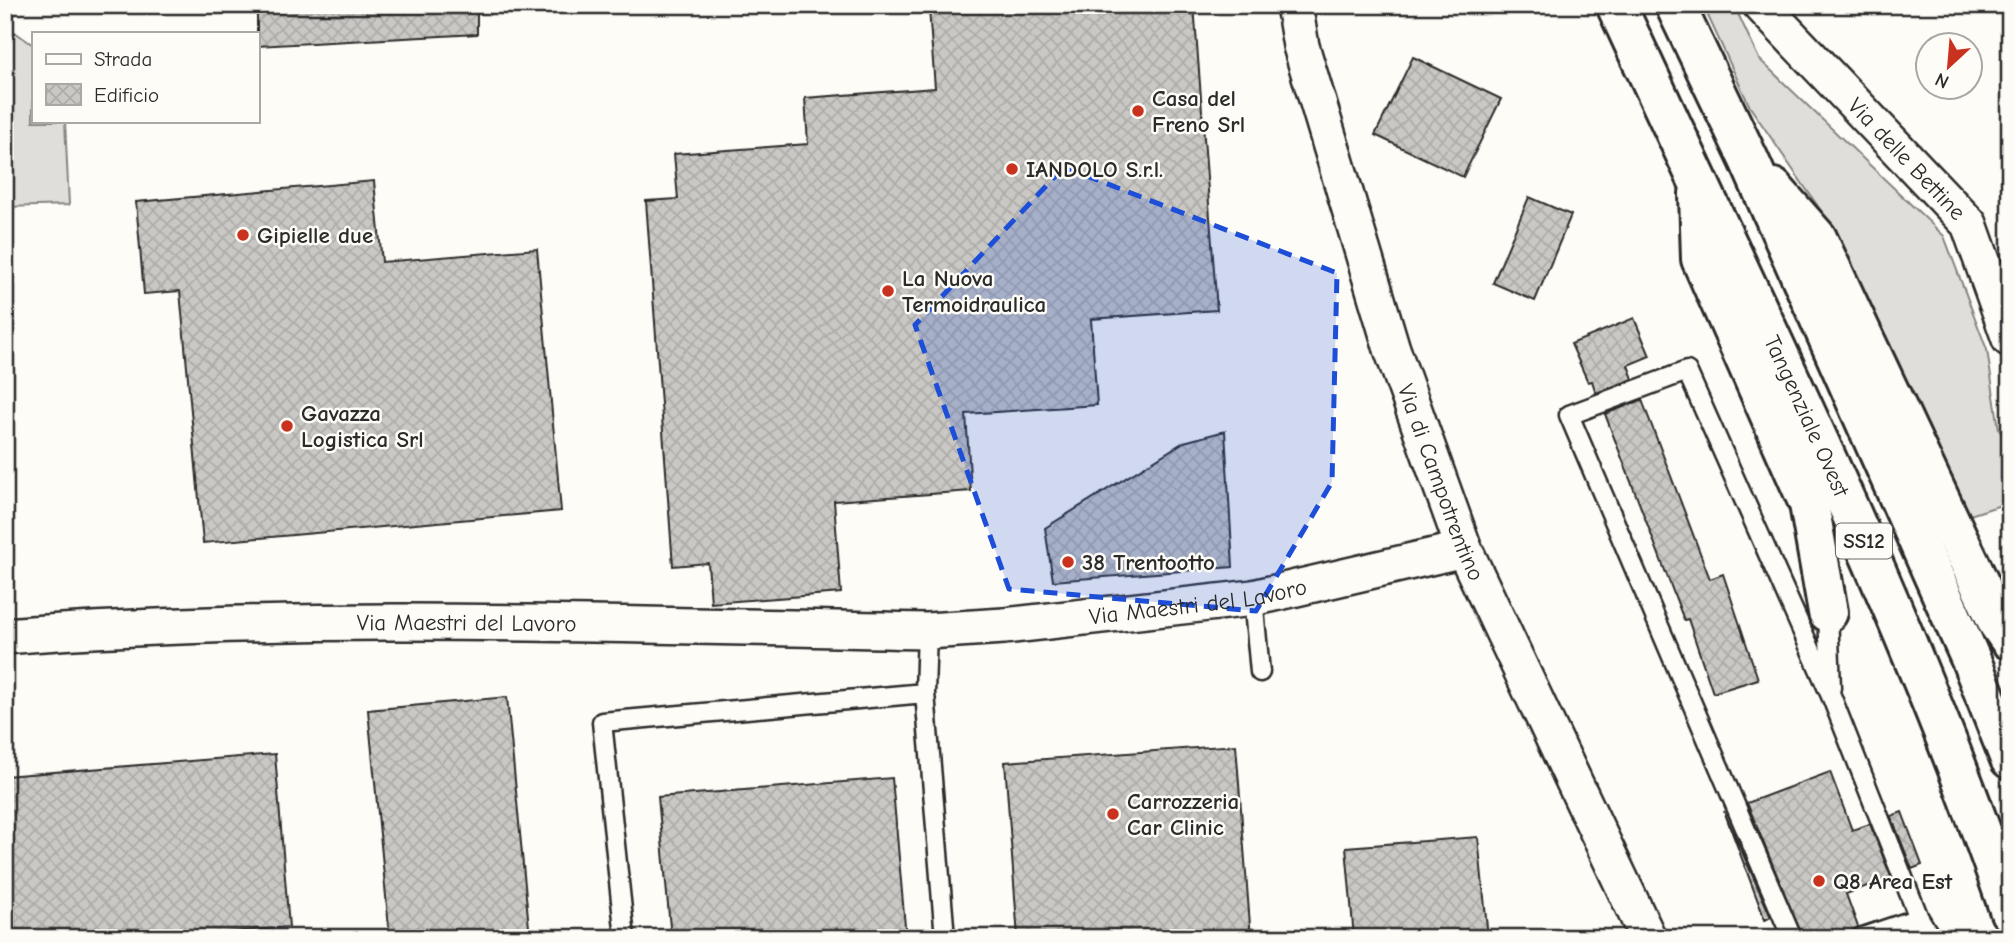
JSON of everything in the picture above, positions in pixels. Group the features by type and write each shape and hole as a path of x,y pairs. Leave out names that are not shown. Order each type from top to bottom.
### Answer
{"highway":[{"name":"Tangenziale Ovest","path":"1616,5 1843,490 1973,806 2010,912"},
{"name":"Tangenziale Ovest","path":"1675,5 1749,160 1971,660 2010,759"},
{"path":"1749,160 1817,238 1976,576 2010,640"},
{"path":"1699,178 1701,259 1808,504 1828,612"}],"street":[{"name":"Via di Campotrentino","path":"1294,5 1301,46 1392,349 1464,549 1648,938"},
{"name":"Via delle Bettine","path":"1761,5 1969,225 2010,339"},
{"name":"Via Maestri del Lavoro","path":"5,636 139,625 399,620 928,631 1004,626 1253,598 1464,549"}],"lane":[{"path":"1792,938 1569,415 1687,371 1832,698 1919,918 1931,938"},
{"path":"1253,598 1260,672"},
{"path":"1828,612 1832,698"},
{"path":"928,631 925,693 946,938"},
{"path":"625,938 602,722 925,693"},
{"path":"1860,938 1919,918"}],"highlighted area":[{"path":"1064,167 1337,273 1332,482 1256,611 1009,589 915,325"}],"shaded area":[{"path":"1703,5 1734,5 1759,59 1944,236 1987,350 1999,429 2010,449 2010,502 1967,516 1828,221 1750,107"},
{"path":"5,25 32,44 32,122 65,122 69,205 5,207"}],"building":[{"path":"257,5 477,5 477,34 259,46"},
{"path":"980,5 1194,5 1217,310 1091,319 1097,405 966,414 971,491 834,501 841,593 711,603 708,563 673,566 646,201 678,199 674,154 808,144 805,98 935,88 929,9"},
{"path":"1413,57 1501,99 1463,177 1375,135"},
{"path":"374,181 382,262 537,249 561,511 203,543 180,291 144,294 136,202"},
{"path":"1529,197 1571,215 1535,301 1493,283"},
{"path":"1634,318 1650,356 1628,365 1633,379 1596,393 1592,381 1588,382 1571,344"},
{"path":"1642,400 1710,579 1723,574 1758,679 1713,693 1688,619 1684,620 1605,414"},
{"path":"1225,431 1233,567 1053,581 1045,528 1184,442"},
{"path":"507,697 530,938 390,938 368,710"},
{"path":"1236,745 1251,938 1018,938 1005,762"},
{"path":"275,754 289,927 161,938 12,938 5,859 5,776"},
{"path":"1830,772 1852,830 1870,824 1891,877 1846,894 1858,927 1851,931 1849,938 1803,938 1747,803"},
{"path":"892,778 906,938 671,938 658,797"},
{"path":"1724,811 1771,917 1765,920"},
{"path":"1902,812 1922,865 1912,869 1891,816"},
{"path":"1478,837 1488,938 1354,938 1346,847"}],"place":[{"name":"Casa del Freno Srl","path":"1138,111"},
{"name":"IANDOLO S.r.l.","path":"1012,169"},
{"name":"Gipielle due","path":"243,235"},
{"name":"La Nuova Termoidraulica","path":"888,291"},
{"name":"Gavazza Logistica Srl","path":"287,426"},
{"name":"38 Trentootto","path":"1068,562"},
{"name":"Carrozzeria Car Clinic","path":"1113,814"},
{"name":"Q8 Area Est","path":"1819,881"}]}
